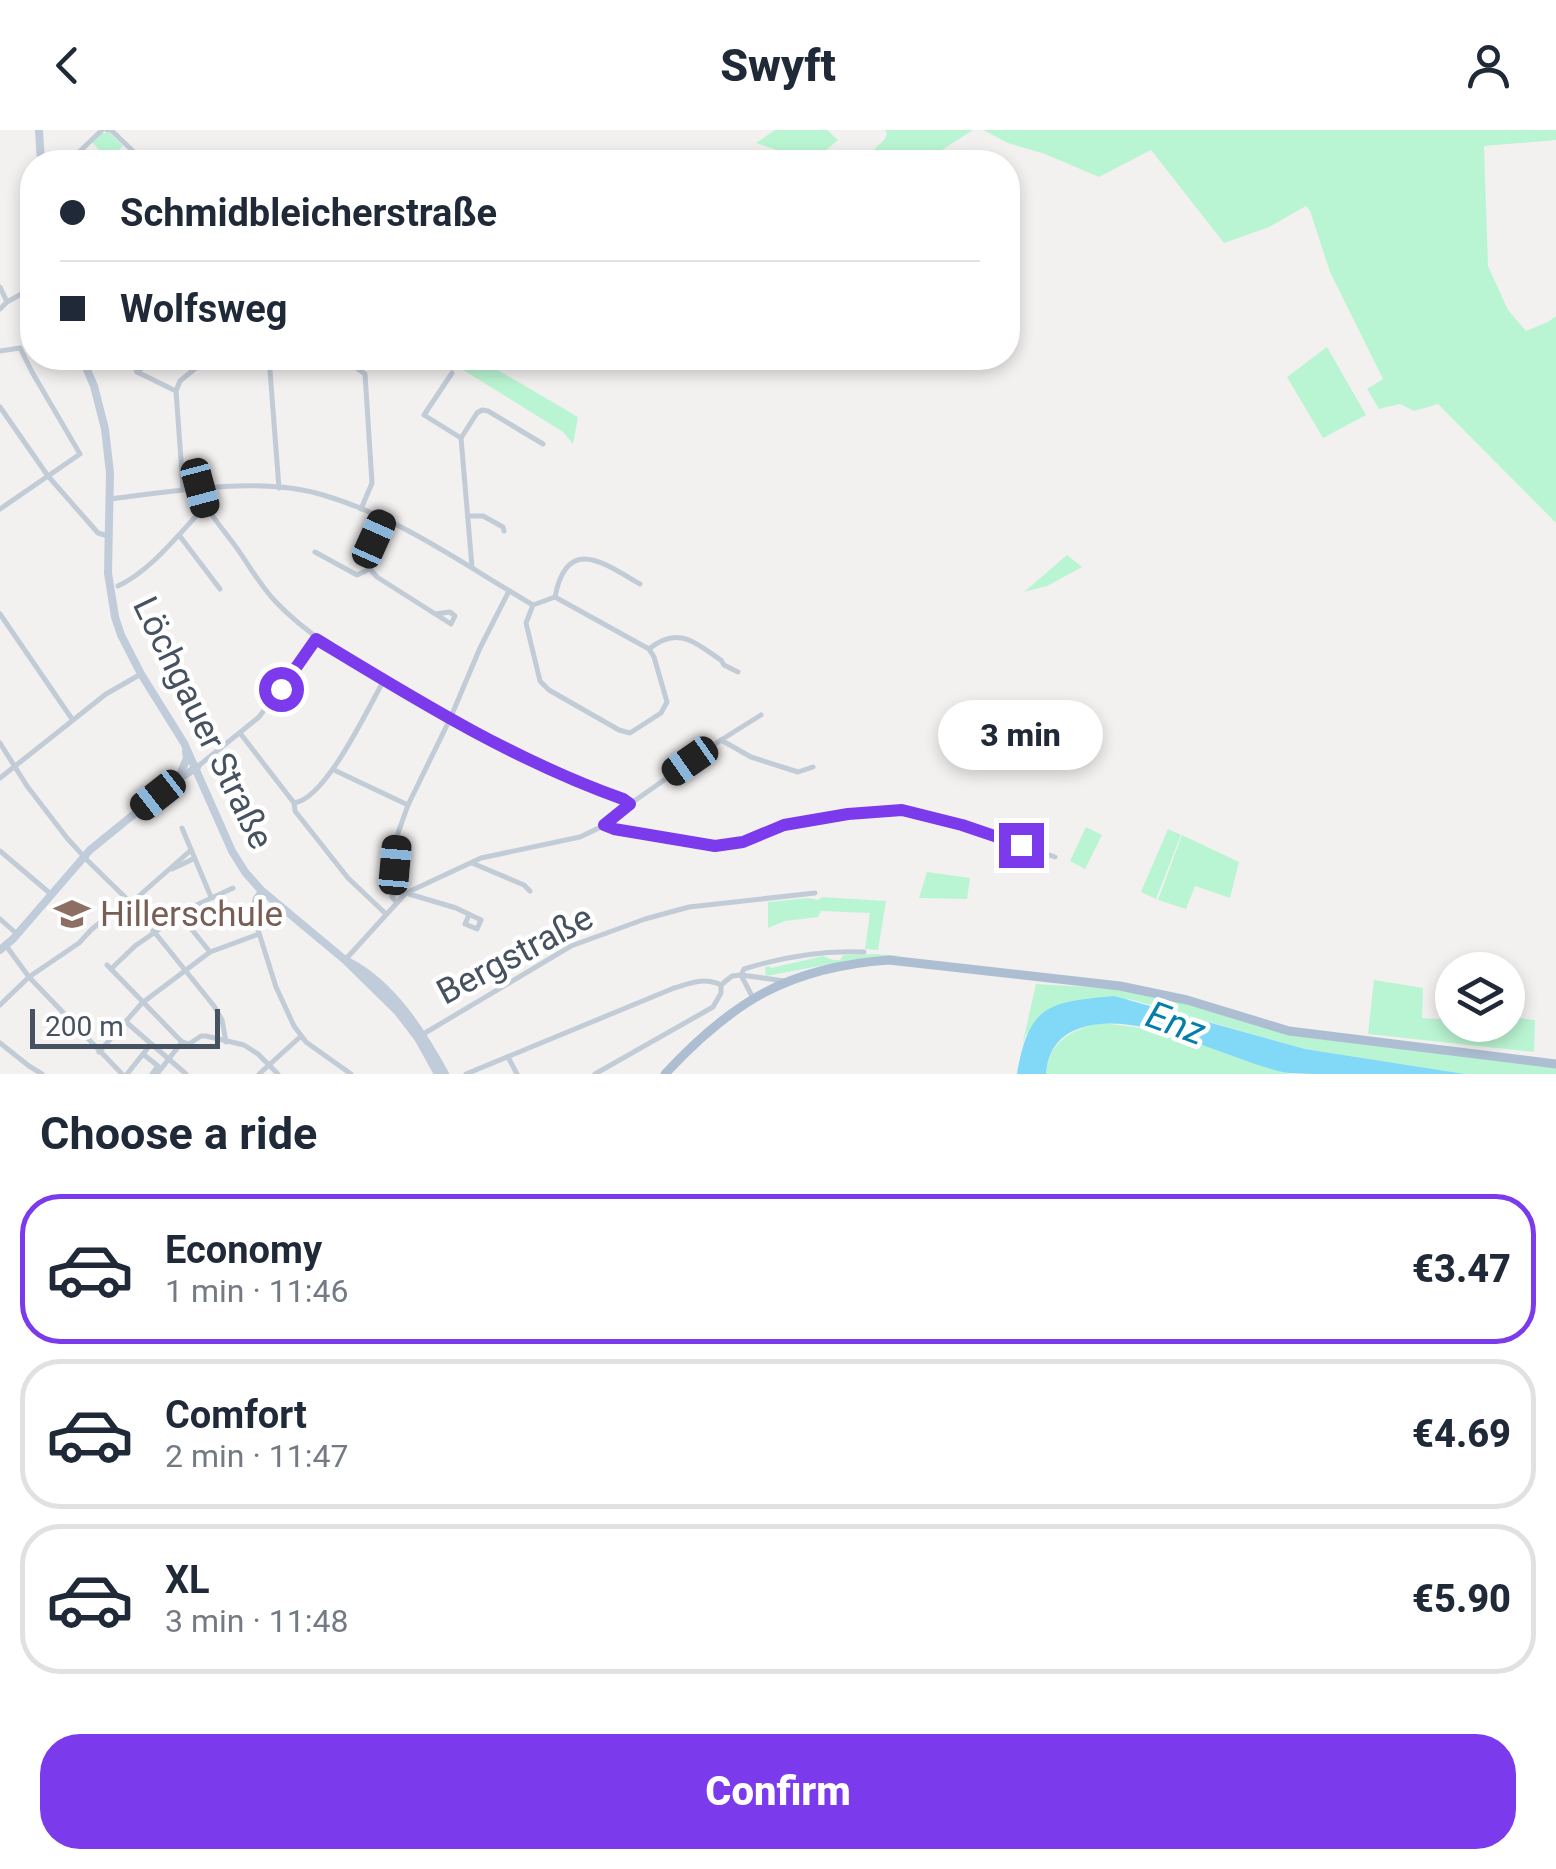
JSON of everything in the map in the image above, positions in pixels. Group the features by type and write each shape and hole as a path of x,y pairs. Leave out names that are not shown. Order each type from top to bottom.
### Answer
{"main road":[{"name":"Löchgauer Straße","path":"86,370 106,429 110,499 108,572 114,617 141,674 184,742 232,851 261,890"},
{"path":"178,780 187,758 184,742"},
{"path":"3,948 92,847 197,768"},
{"path":"261,890 345,960 398,1012 420,1036 441,1072"},
{"path":"665,1074 706,1031 785,981 818,970 889,960 1139,989 1289,1032 1556,1064"}],"street":[{"path":"81,150 104,130 110,130 132,150"},
{"path":"0,287 7,302"},
{"path":"0,309 20,295"},
{"path":"0,508 80,454 31,370"},
{"path":"139,370 136,372 176,391"},
{"path":"183,488 176,391 180,381 193,370"},
{"path":"270,370 279,488"},
{"path":"359,370 365,374 372,483 360,509"},
{"path":"452,373 424,415 461,438"},
{"path":"0,407 48,476 98,533 108,536"},
{"path":"472,567 461,438 482,410 543,444"},
{"path":"110,499 183,488 279,488 322,494 424,539 533,605"},
{"path":"200,488 205,508 274,600 316,639 450,719 533,762 630,804"},
{"path":"118,586 153,561 205,508"},
{"path":"468,516 483,516 504,530"},
{"path":"382,520 374,539 370,569 376,577 434,614"},
{"path":"178,534 220,588"},
{"path":"315,552 357,574 370,569"},
{"path":"555,597 569,565 590,558 640,584"},
{"path":"396,903 392,896 398,833 408,805 509,591"},
{"path":"555,597 649,649 667,702 661,713 630,733 549,690 540,681 526,623 533,605 555,597"},
{"path":"0,614 72,720"},
{"path":"649,649 655,643 686,637 738,672"},
{"path":"197,768 260,718 316,639"},
{"path":"0,778 116,687 141,674"},
{"path":"294,803 314,792 334,770 384,680"},
{"path":"345,960 406,894 470,862 580,837 604,825 761,715"},
{"path":"240,733 348,878 386,914"},
{"path":"721,740 751,757 798,772 812,768"},
{"path":"0,744 84,857 130,901 187,971 219,1014 226,1042"},
{"path":"334,770 408,805"},
{"path":"604,825 715,846 743,842 784,825 902,810 962,825 1055,857"},
{"path":"182,828 210,897"},
{"path":"0,1005 27,979 79,942 191,850"},
{"path":"0,851 52,895"},
{"path":"169,870 194,859"},
{"path":"470,862 524,884 530,891"},
{"path":"233,888 180,915 109,967 182,1042 188,1044 201,1036 244,1045 278,1074"},
{"name":"Löchgauer Straße","path":"261,890 253,903 253,914 288,1017 300,1037 352,1074"},
{"path":"406,894 468,915"},
{"name":"Bergstraße","path":"420,1036 526,970 589,939 689,908 814,894"},
{"path":"180,915 210,952"},
{"path":"0,918 18,934"},
{"path":"99,1052 142,1002 210,952 259,934"},
{"path":"3,948 27,979 99,1052 126,1072 146,1050 158,1066 154,1074"},
{"path":"741,975 744,969 827,951 864,952"},
{"path":"756,966 758,995"},
{"path":"741,975 758,995"},
{"path":"595,1074 713,1007 722,985 732,976 785,981"},
{"path":"466,1074 674,988 702,980 722,985"},
{"path":"49,1033 66,1017"},
{"path":"128,1019 186,1074"},
{"path":"259,1074 300,1037"},
{"path":"154,1074 182,1042"},
{"path":"0,1043 42,1074"},
{"path":"508,1057 517,1074"}],"green space":[{"path":"775,130 827,130 838,140 826,150 777,150 756,143"},
{"path":"885,130 973,130 942,150 874,150 887,134"},
{"path":"983,130 1556,130 1556,140 1484,146 1488,266 1508,310 1526,331 1556,316 1556,523 1438,404 1414,411 1400,404 1379,409 1367,389 1383,379 1330,272 1306,206 1269,227 1224,243 1151,150 1099,177"},
{"path":"102,133 110,133 123,146 119,150 99,150 92,142"},
{"path":"1327,347 1366,415 1323,438 1287,377"},
{"path":"463,370 498,370 578,417 573,444 563,432"},
{"path":"1067,555 1082,567 1047,586 1024,592"},
{"path":"1086,827 1102,835 1085,869 1070,861"},
{"path":"1168,829 1181,835 1156,899 1141,892"},
{"path":"1182,835 1239,862 1230,898 1195,886 1186,909 1158,900"},
{"path":"927,872 970,878 967,899 919,898"},
{"path":"822,897 886,901 878,950 865,949 870,913 821,911 818,917 785,921 768,928 768,902"},
{"path":"843,955 903,956 857,959 766,976 765,967 823,956 840,960"},
{"path":"1374,980 1423,988 1422,1018 1435,1019 1435,1041 1368,1034"},
{"path":"1036,984 1123,989 1294,1036 1556,1067 1556,1074 1465,1074 1305,1049 1129,999 1026,1034 1022,1046"},
{"path":"1525,1019 1535,1020 1534,1052 1442,1042 1525,1042"},
{"path":"1099,1023 1172,1035 1289,1074 1046,1074 1051,1054 1063,1039"}],"water":[{"name":"Enz","path":"1114,996 1305,1049 1465,1074 1288,1073 1176,1036 1117,1024 1090,1026 1066,1035 1052,1052 1046,1074 1017,1074 1028,1033 1046,1011 1073,1001"}],"place":[{"name":"Hillerschule","path":"72,914"}],"route":[{"path":"281,689 316,639 487,739 623,799 630,804 604,825 614,829 715,846 743,842 784,825 902,810 1021,845"}]}
